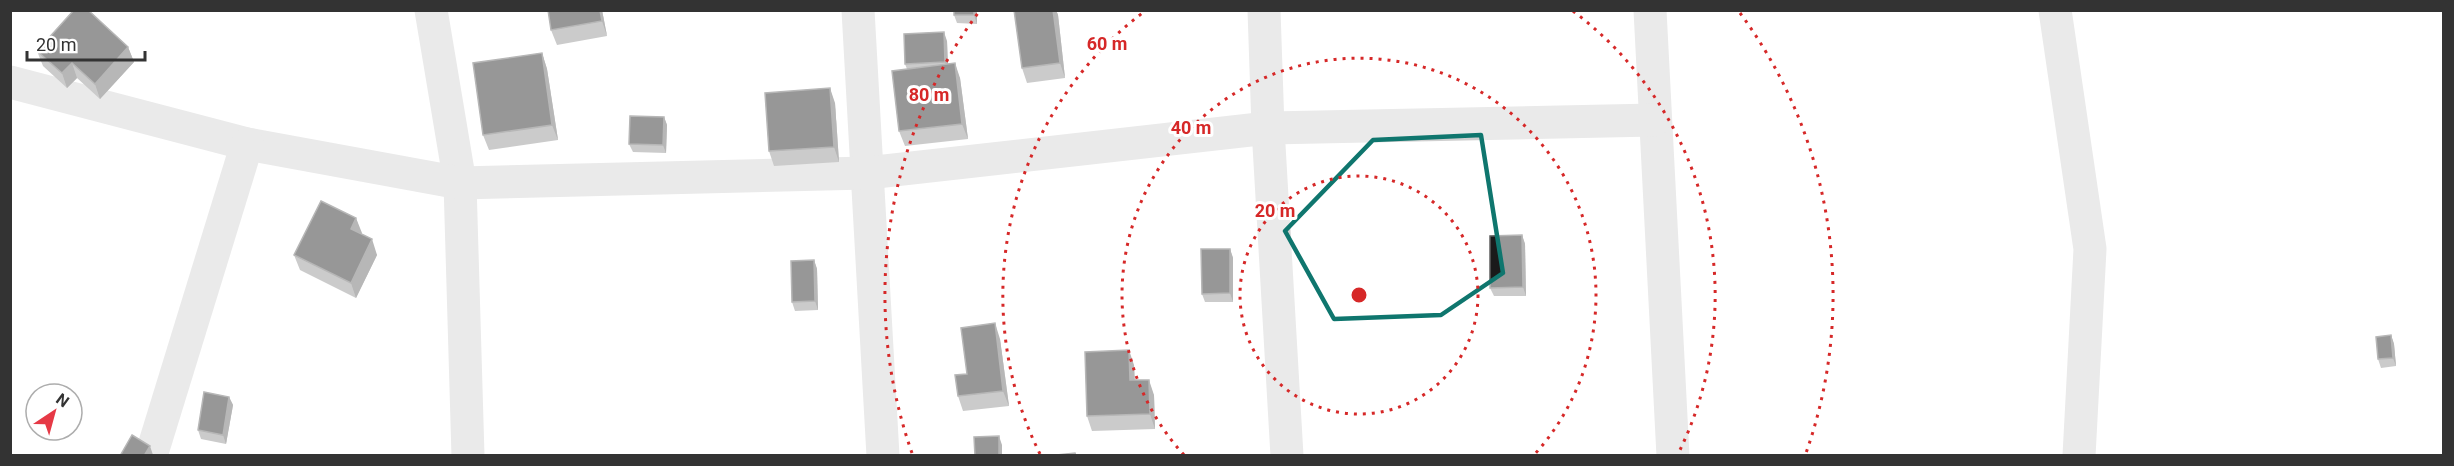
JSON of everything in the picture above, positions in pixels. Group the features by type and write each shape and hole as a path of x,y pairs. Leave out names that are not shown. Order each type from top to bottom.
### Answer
{"street":[{"path":"431,10 460,183 468,456"},
{"path":"858,10 883,456"},
{"path":"1264,10 1268,128 1287,456"},
{"path":"1650,10 1673,456"},
{"path":"2055,10 2090,249 2079,456"},
{"path":"10,82 247,144 460,183 867,173 1268,128 1654,120"},
{"path":"151,456 247,144"}],"highlighted area":[{"path":"1481,135 1503,273 1441,315 1334,319 1285,231 1373,140"}],"building":[{"path":"74,10 88,10 128,47 95,84 72,63 62,73 37,51"},
{"path":"548,10 600,10 602,21 551,30"},
{"path":"954,10 974,10 974,15 954,15"},
{"path":"1014,10 1053,10 1060,63 1022,68"},
{"path":"944,32 945,62 905,64 904,34"},
{"path":"542,53 552,125 483,135 473,63"},
{"path":"955,63 962,124 899,131 892,71"},
{"path":"830,88 834,147 769,151 765,93"},
{"path":"630,116 664,117 663,145 629,144"},
{"path":"321,201 356,218 351,229 372,239 351,283 294,255"},
{"path":"1522,235 1523,287 1490,288 1490,236"},
{"path":"1201,249 1230,249 1230,293 1202,294"},
{"path":"814,260 815,301 792,302 791,261"},
{"path":"995,323 1003,391 958,396 955,375 967,374 961,328"},
{"path":"2391,335 2393,358 2378,359 2376,337"},
{"path":"1129,350 1130,380 1149,380 1150,414 1087,416 1085,352"},
{"path":"204,392 229,397 223,435 198,430"},
{"path":"132,435 150,446 144,456 120,456"},
{"path":"999,436 999,456 975,456 974,437"},
{"path":"1075,453 1076,456 1047,456"}]}
